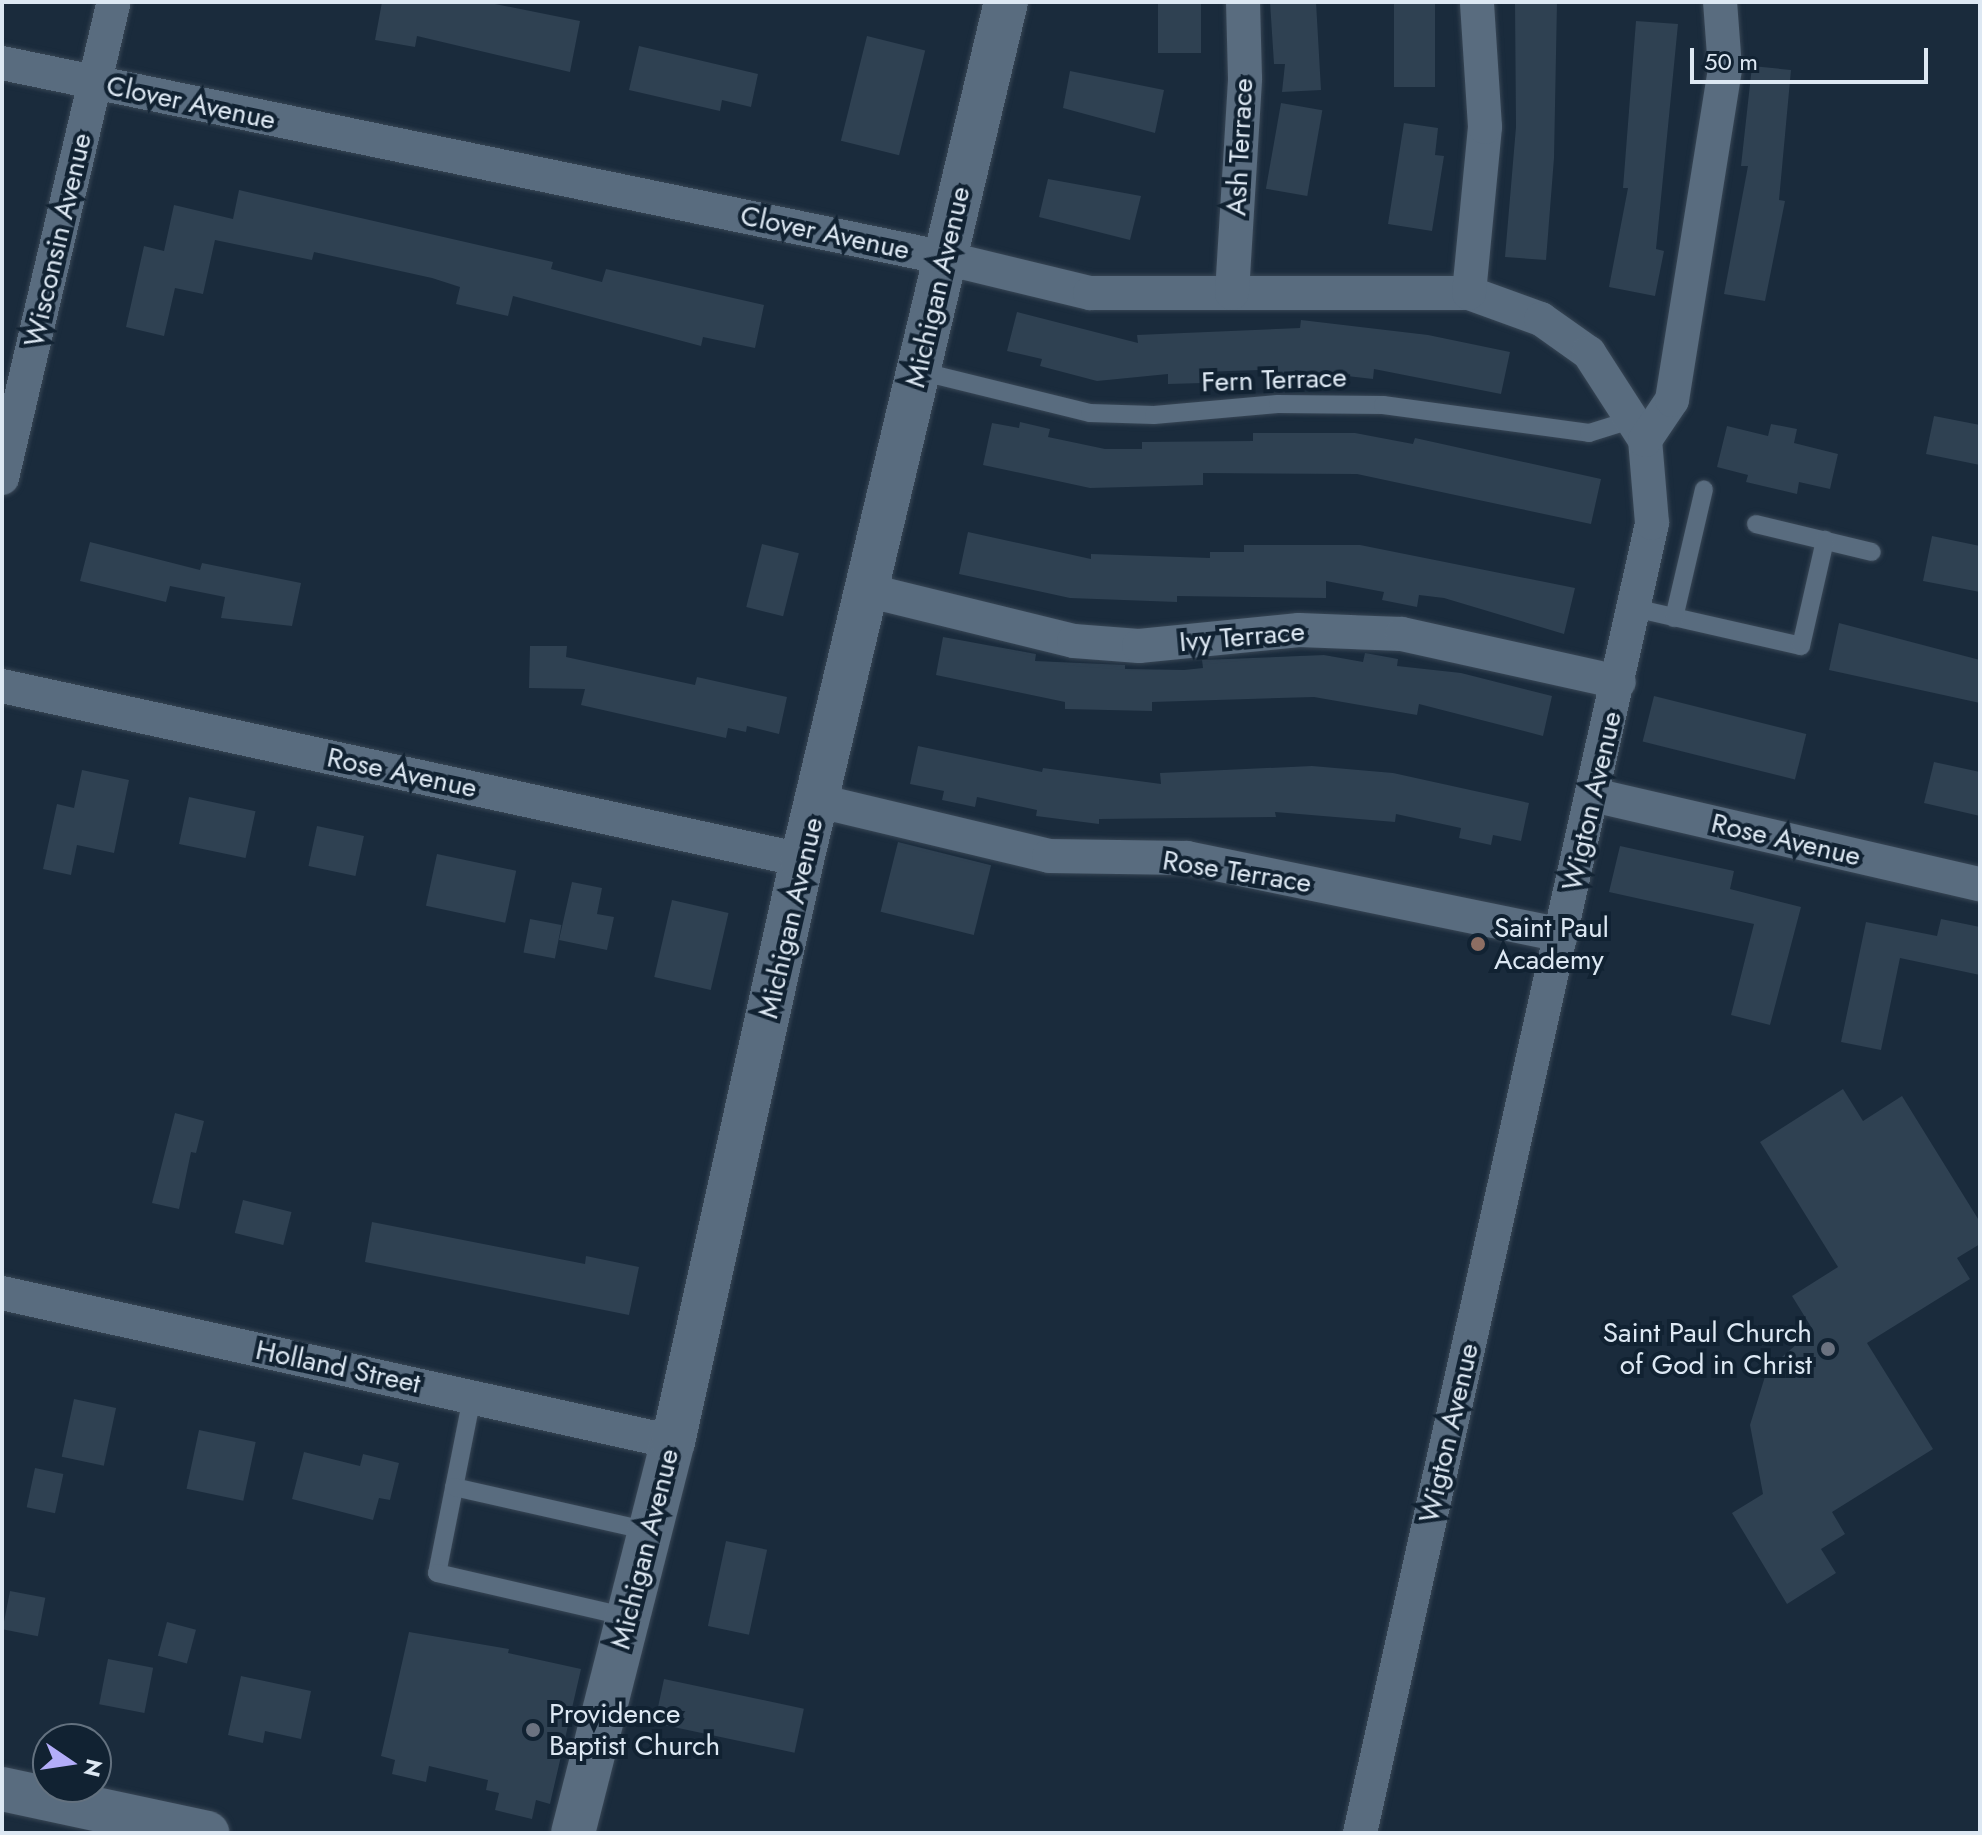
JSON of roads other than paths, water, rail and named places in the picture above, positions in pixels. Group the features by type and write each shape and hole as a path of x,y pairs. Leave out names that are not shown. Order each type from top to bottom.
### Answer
{"main road":[{"name":"Michigan Avenue","path":"573,1833 673,1442 802,860 819,801 1006,2"},
{"path":"2,1789 207,1833"}],"street":[{"name":"Wisconsin Avenue","path":"2,478 114,2"},
{"name":"Ash Terrace","path":"1232,293 1245,78 1243,2"},
{"path":"1469,293 1485,127 1477,2"},
{"path":"1639,430 1672,400 1725,68 1720,2"},
{"name":"Clover Avenue","path":"2,63 945,258 1090,293 1469,293 1541,319 1589,353 1639,430"},
{"name":"Wigton Avenue","path":"1360,1833 1652,523 1639,430"},
{"name":"Ivy Terrace","path":"866,590 1074,641 1139,646 1299,630 1402,634 1619,682"},
{"name":"Rose Avenue","path":"2,686 802,860"},
{"name":"Rose Avenue","path":"1593,795 1980,884"},
{"name":"Rose Terrace","path":"819,801 1049,856 1187,858 1561,935"},
{"name":"Holland Street","path":"2,1293 673,1442"}],"lane":[{"name":"Fern Terrace","path":"919,371 1090,413 1383,405 1589,433 1639,430"},
{"path":"1674,618 1704,489"},
{"path":"1756,524 1872,552"},
{"path":"1634,608 1801,646 1825,540"},
{"path":"472,1397 437,1573 628,1617"},
{"path":"454,1487 650,1531"}],"place":[{"name":"Saint Paul Academy","path":"1478,944"},
{"name":"Saint Paul Church of God in Christ","path":"1828,1349"},
{"name":"Providence Baptist Church","path":"533,1730"}]}
